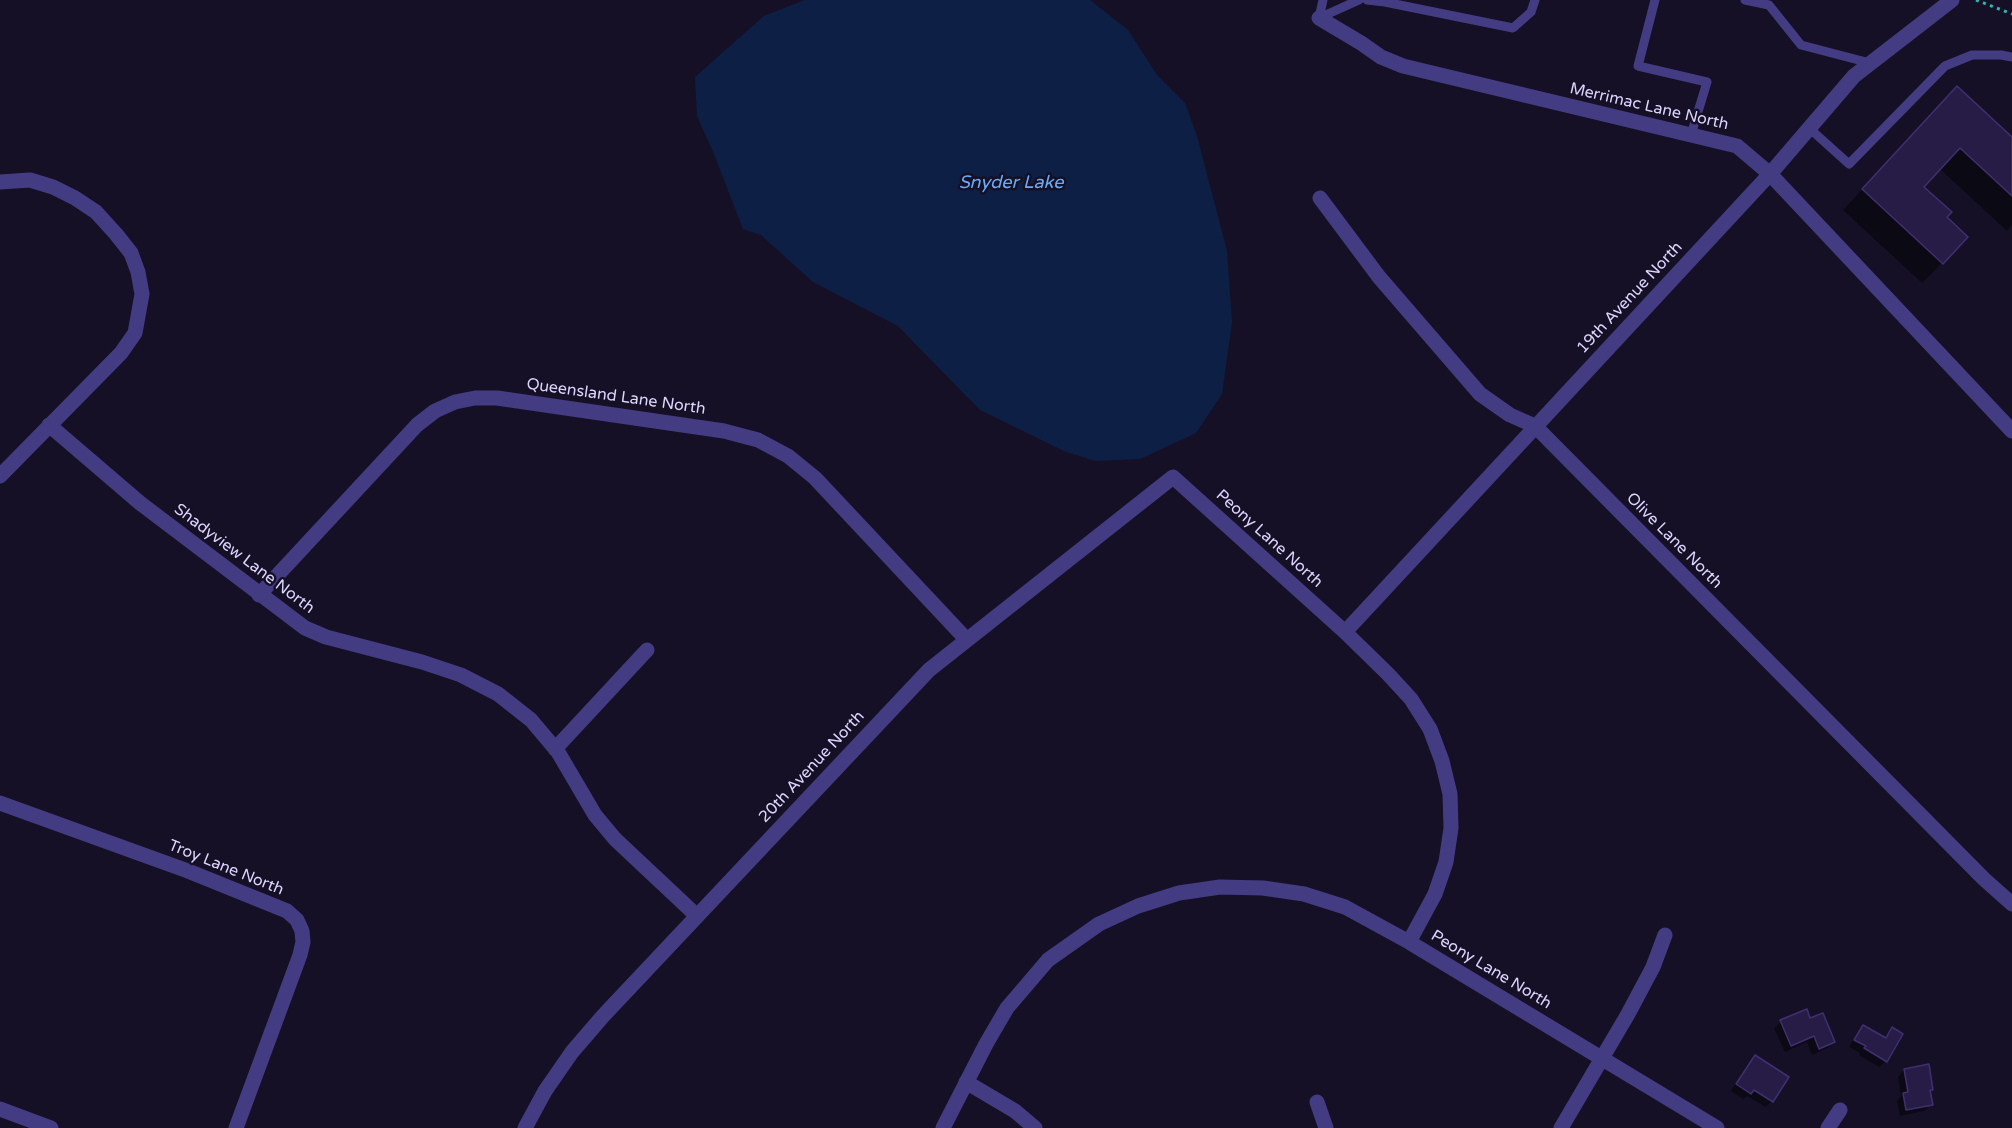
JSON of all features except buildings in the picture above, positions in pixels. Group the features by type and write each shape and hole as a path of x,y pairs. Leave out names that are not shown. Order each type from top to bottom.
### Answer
{"street":[{"name":"19th Avenue North","path":"1345,632 1770,174 1854,76 1952,0"},
{"name":"Merrimac Lane North","path":"1319,18 1381,57 1403,66 1737,146 1770,174 2012,430"},
{"path":"0,182 30,180 53,187 96,212 131,253 138,272 141,294 135,333 120,353 0,476"},
{"name":"Olive Lane North","path":"1320,198 1379,277 1480,394 1510,414 1535,426 1976,871 2012,904"},
{"name":"Queensland Lane North","path":"259,595 417,425 435,411 455,402 475,398 497,399 724,431 758,440 788,456 815,478 966,639"},
{"name":"Shadyview Lane North","path":"49,425 140,503 304,628 326,637 422,662 461,675 498,694 531,720 555,749 595,815 615,840 697,916"},
{"name":"Peony Lane North","path":"1173,477 1345,632 1411,699 1430,729 1442,761 1450,794 1451,828 1446,862 1435,894 1409,942 1717,1128"},
{"name":"20th Avenue North","path":"525,1128 546,1090 572,1052 603,1016 929,670 1173,477"},
{"path":"555,749 646,650"},
{"name":"Troy Lane North","path":"0,803 188,871 287,911 297,920 302,931 303,942 300,955 236,1128"},
{"path":"943,1128 1007,1008 1048,960 1100,924 1138,906 1179,893 1220,887 1263,888 1304,894 1345,907 1409,942"},
{"path":"1561,1128 1653,967 1665,934"},
{"path":"966,1082 1015,1111 1035,1128"},
{"path":"1317,1102 1326,1128"},
{"path":"0,1109 51,1128"},
{"path":"1828,1128 1840,1110"}],"lane":[{"path":"1319,18 1323,0"},
{"path":"1319,18 1359,0"},
{"path":"1367,0 1513,28 1530,12 1535,0"},
{"path":"1655,0 1638,66 1707,82 1691,135"},
{"path":"1744,0 1769,5 1801,45 1870,63"},
{"path":"1809,128 1849,164 1945,66 1972,55 2012,57"}],"path":[{"path":"1976,0 2012,14"}],"water":[{"name":"Snyder Lake","path":"805,0 1090,0 1128,30 1157,75 1185,103 1197,136 1227,251 1232,322 1222,394 1196,433 1140,459 1095,461 1064,451 980,410 898,326 813,282 761,235 743,229 697,116 695,77 764,16"}]}
